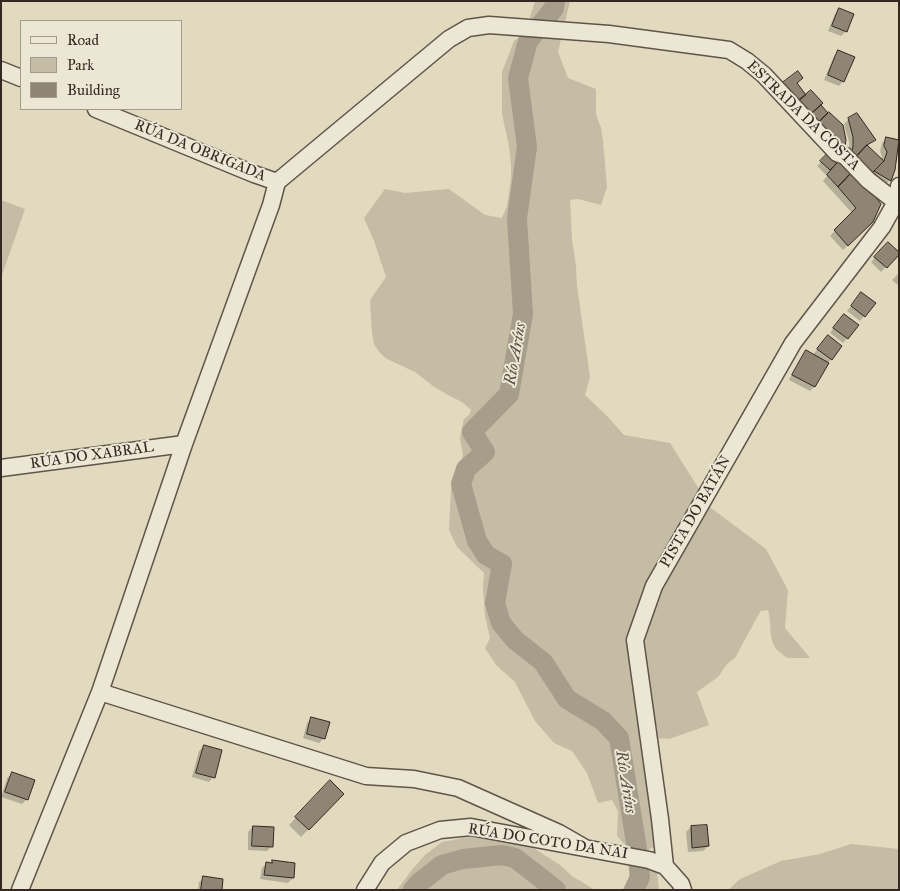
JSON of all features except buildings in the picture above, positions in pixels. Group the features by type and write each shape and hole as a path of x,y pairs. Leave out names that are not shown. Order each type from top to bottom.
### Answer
{"street":[{"name":"ESTRADA DA COSTA","path":"278,182 448,39 468,28 489,25 609,34 729,50 747,61 764,75 837,153 845,156 868,180 898,198"},
{"path":"1,70 20,78"},
{"name":"RÚA DA OBRIGADA","path":"98,110 254,174 278,182"},
{"path":"20,890 100,692 184,444 278,182"},
{"name":"PISTA DO BATÁN","path":"665,866 634,640 654,586 792,342 882,227 898,198"},
{"name":"RÚA DO XABRAL","path":"1,468 184,444"},
{"path":"100,692 366,776 414,779 458,788 559,833 585,848"},
{"name":"RÚA DO COTO DA NAI","path":"365,890 382,863 406,843 440,830 471,827 607,851 649,860 665,866"},
{"path":"665,866 682,884 683,890"}],"green space":[{"path":"535,1 570,1 558,52 568,78 596,89 596,114 603,141 607,187 601,205 578,199 570,200 577,286 590,377 585,395 624,435 670,443 711,508 766,549 788,590 785,628 810,658 787,658 777,650 773,643 768,610 761,611 735,658 727,664 718,677 697,692 709,725 669,739 654,738 657,845 646,851 627,847 617,836 618,811 612,800 598,803 587,773 572,751 554,743 535,721 515,682 496,665 485,648 490,638 485,616 484,573 457,547 449,530 451,489 463,455 460,439 462,427 464,419 471,410 462,402 433,386 415,372 387,359 374,344 372,333 370,300 386,277 364,218 385,189 405,193 449,189 485,215 502,218 507,206 511,165 502,114 502,72 514,41 524,34 532,21 530,17"},
{"path":"1,200 25,209 1,278"},
{"path":"474,836 510,841 535,849 595,890 397,890 425,855 442,842"},
{"path":"851,844 899,849 899,890 728,890 740,879 781,861 820,854"},
{"path":"630,866 646,867 657,872 659,890 622,890 629,880"}],"waterway":[{"name":"Río Aríns","path":"555,1 554,8 528,41 518,78 527,147 517,218 523,314 509,394 472,432 485,452 466,469 461,484 477,541 486,555 502,564 495,603 501,623 515,640 543,662 567,699 603,721 619,738 640,877 634,890"},
{"name":"Río Aríns","path":"413,890 442,865 463,859 502,855 515,858 556,890"}]}
